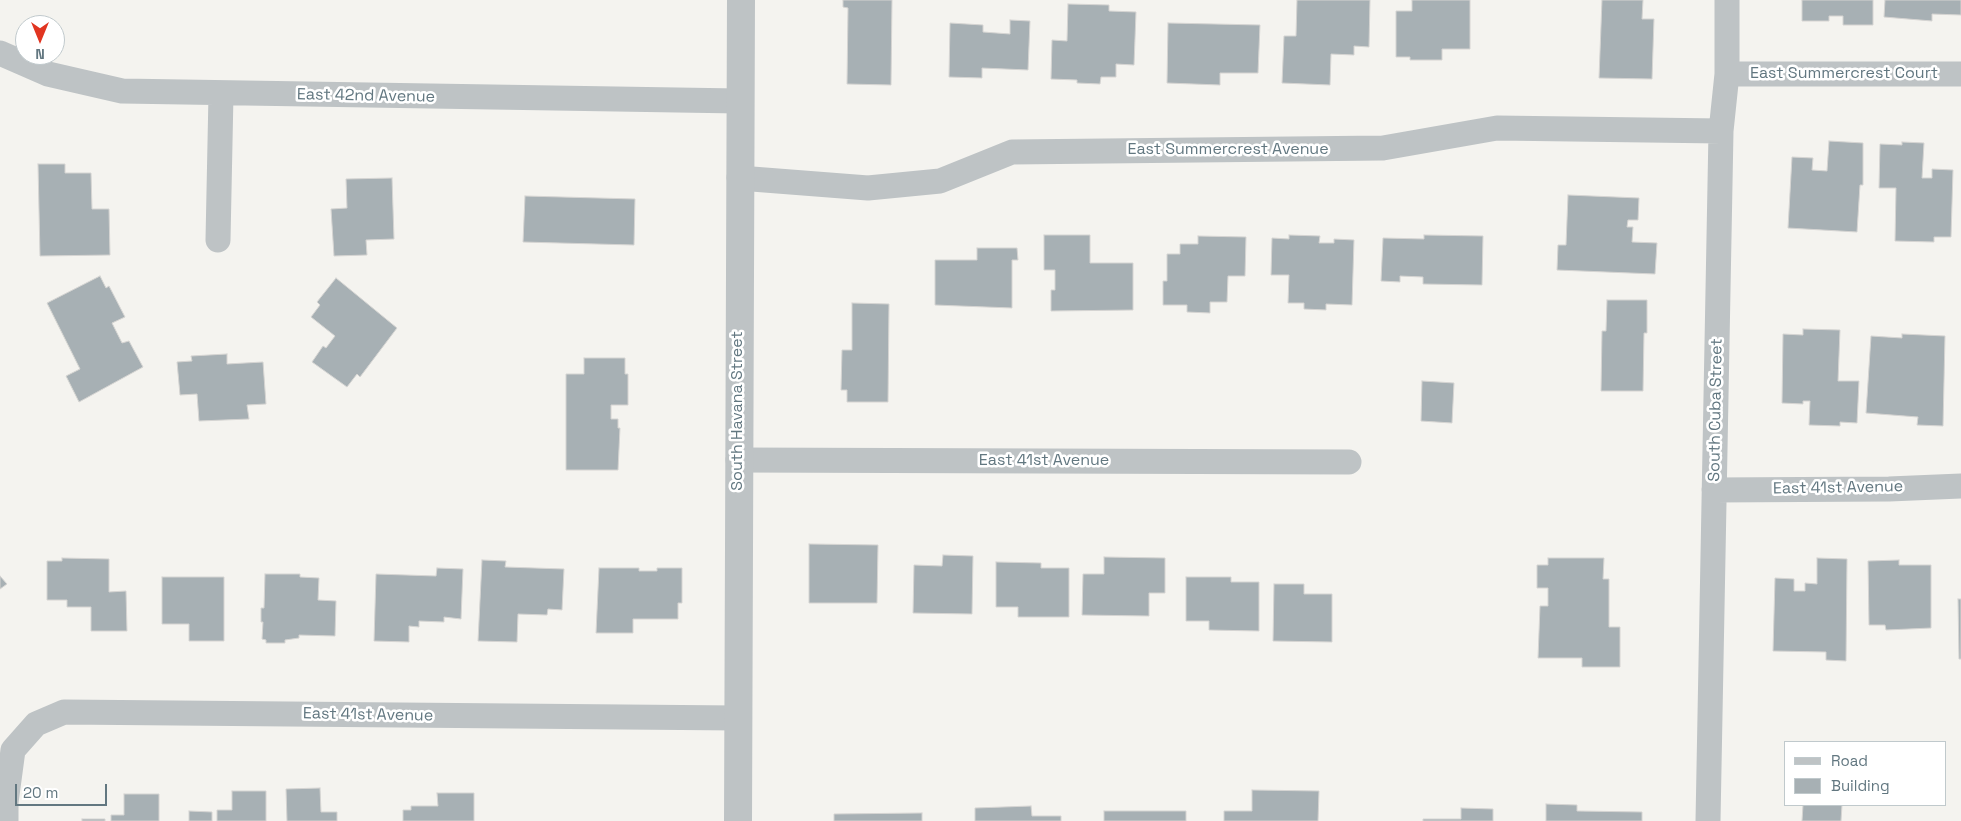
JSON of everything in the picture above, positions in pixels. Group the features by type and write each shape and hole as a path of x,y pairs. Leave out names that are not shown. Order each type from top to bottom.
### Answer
{"street":[{"name":"South Havana Street","path":"738,821 739,101 741,0"},
{"name":"South Cuba Street","path":"1708,821 1721,131 1727,74 1727,0"},
{"name":"East 42nd Avenue","path":"0,53 48,74 122,91 739,101"},
{"name":"East Summercrest Court","path":"1727,74 1961,74"},
{"path":"218,240 221,94"},
{"name":"East Summercrest Avenue","path":"739,178 868,188 940,182 1012,152 1383,148 1496,128 1721,131"},
{"name":"East 41st Avenue","path":"738,460 1349,462"},
{"name":"East 41st Avenue","path":"1714,490 1889,489 1961,486"},
{"name":"East 41st Avenue","path":"6,821 6,802 13,750 36,724 64,712 737,718"}],"building":[{"path":"843,0 892,0 891,85 847,84 848,8 843,7"},
{"path":"1297,0 1370,0 1369,47 1354,46 1354,55 1331,54 1330,85 1282,83 1284,36 1296,36"},
{"path":"1412,0 1470,0 1470,49 1442,49 1442,60 1410,60 1410,57 1396,57 1396,11 1412,11"},
{"path":"1602,0 1643,0 1642,19 1654,19 1652,79 1599,78"},
{"path":"1802,0 1873,0 1873,25 1843,25 1843,16 1829,16 1829,21 1802,21"},
{"path":"1885,0 1961,0 1961,15 1932,14 1932,21 1884,17"},
{"path":"1068,4 1109,5 1109,11 1136,12 1134,65 1116,64 1116,77 1101,77 1100,84 1077,83 1077,80 1051,79 1052,40 1067,41"},
{"path":"1010,20 1030,21 1028,70 982,68 982,78 949,77 950,23 983,25 983,32 1010,34"},
{"path":"1168,23 1260,25 1258,73 1220,73 1220,85 1167,83"},
{"path":"1829,141 1863,143 1863,185 1860,185 1857,232 1788,228 1792,157 1813,158 1812,170 1827,171"},
{"path":"1902,142 1924,143 1922,178 1932,178 1932,169 1953,170 1951,237 1934,237 1934,242 1895,241 1896,188 1879,188 1880,144 1902,145"},
{"path":"38,164 65,164 65,173 91,173 92,209 109,209 110,255 40,256"},
{"path":"392,178 394,239 366,240 367,255 334,256 331,209 347,208 346,179"},
{"path":"1568,195 1639,198 1638,220 1628,220 1627,227 1633,227 1632,242 1657,243 1655,274 1557,270 1558,245 1566,245"},
{"path":"525,196 635,199 634,245 523,242"},
{"path":"1044,235 1090,235 1090,263 1133,263 1133,310 1051,311 1051,290 1055,290 1055,270 1044,270"},
{"path":"1289,235 1320,236 1319,243 1334,243 1334,239 1354,240 1352,305 1326,304 1326,310 1304,309 1304,303 1288,303 1289,275 1271,275 1272,238 1289,239"},
{"path":"1424,235 1483,236 1482,285 1423,284 1423,277 1400,276 1400,282 1381,281 1383,238 1424,239"},
{"path":"1198,236 1246,237 1245,276 1228,276 1227,302 1210,302 1210,313 1187,312 1187,305 1163,305 1163,281 1167,281 1167,254 1180,254 1180,244 1198,244"},
{"path":"977,248 1017,248 1018,260 1012,260 1012,308 935,305 935,260 977,260"},
{"path":"100,276 106,288 109,286 125,317 112,323 122,343 129,341 143,367 79,402 66,376 80,369 47,303"},
{"path":"336,278 397,328 360,377 357,374 347,387 312,362 323,346 326,348 335,336 311,317 320,305 317,302"},
{"path":"1607,300 1647,300 1647,333 1644,333 1643,391 1601,391 1602,331 1606,331"},
{"path":"852,303 889,304 888,402 847,402 847,390 841,390 842,350 852,350"},
{"path":"1803,329 1840,330 1838,381 1859,381 1857,423 1840,422 1840,426 1809,425 1810,401 1803,401 1803,404 1782,403 1783,334 1803,335"},
{"path":"1902,334 1945,336 1943,426 1917,425 1918,417 1866,413 1871,336 1902,338"},
{"path":"227,354 227,364 263,362 266,404 247,405 249,419 199,421 197,394 180,395 177,362 192,361 191,356"},
{"path":"584,358 625,358 625,374 628,374 628,405 611,405 611,419 618,419 618,428 620,428 618,470 566,470 566,374 584,374"},
{"path":"1422,381 1454,383 1452,423 1421,421"},
{"path":"809,544 878,545 877,603 809,603"},
{"path":"943,555 973,556 972,614 913,613 914,565 942,566"},
{"path":"1104,557 1165,558 1165,593 1149,593 1149,616 1082,615 1083,574 1104,574"},
{"path":"62,558 109,559 109,592 126,591 127,631 91,631 91,607 67,607 67,600 47,600 47,561 62,561"},
{"path":"1548,558 1604,558 1603,579 1609,579 1609,627 1620,627 1620,667 1582,667 1582,658 1538,658 1540,606 1548,606 1548,588 1537,588 1537,565 1548,565"},
{"path":"1817,558 1847,559 1846,661 1826,660 1826,652 1773,651 1775,578 1794,579 1794,591 1805,591 1805,583 1817,584"},
{"path":"482,560 506,561 505,567 564,569 562,610 548,609 547,615 518,614 517,642 478,641"},
{"path":"1899,560 1899,565 1931,565 1931,628 1886,630 1885,625 1869,625 1868,561"},
{"path":"996,562 1041,563 1041,568 1069,568 1069,617 1018,617 1018,607 996,607"},
{"path":"437,568 463,569 461,619 444,617 444,622 419,621 419,627 409,626 409,642 374,641 376,574 436,576"},
{"path":"599,568 639,568 639,571 657,571 657,568 682,568 682,603 678,603 678,619 633,619 633,633 596,633"},
{"path":"265,574 300,574 300,577 319,578 318,600 336,601 335,636 299,635 299,638 285,640 285,643 266,643 266,640 262,639 263,622 261,622 261,608 264,608"},
{"path":"0,576 7,584 0,589"},
{"path":"162,577 224,577 224,641 189,641 189,624 162,624"},
{"path":"1186,577 1231,577 1231,582 1259,582 1259,631 1209,630 1209,621 1186,621"},
{"path":"1274,584 1304,584 1304,594 1332,594 1332,642 1273,641"},
{"path":"1958,599 1961,599 1961,659 1959,659"},
{"path":"320,788 321,812 337,812 337,821 287,821 286,789"},
{"path":"1252,790 1319,791 1318,821 1224,821 1224,811 1252,811"},
{"path":"232,791 266,791 266,821 217,821 217,810 232,810"},
{"path":"437,793 474,793 474,821 403,821 403,810 411,810 411,806 438,806"},
{"path":"124,794 159,794 159,821 111,821 111,815 124,815"},
{"path":"1546,804 1577,805 1577,811 1642,812 1642,821 1546,821"},
{"path":"1031,806 1032,816 1061,816 1061,821 975,821 975,808"},
{"path":"1803,806 1842,806 1841,821 1802,821"},
{"path":"1461,808 1493,809 1493,821 1423,821 1423,819 1461,819"},
{"path":"189,811 212,812 212,821 189,821"},
{"path":"1104,811 1186,811 1186,821 1104,821"},
{"path":"922,813 922,821 834,821 834,814"},
{"path":"82,819 105,819 105,821 82,821"}]}
